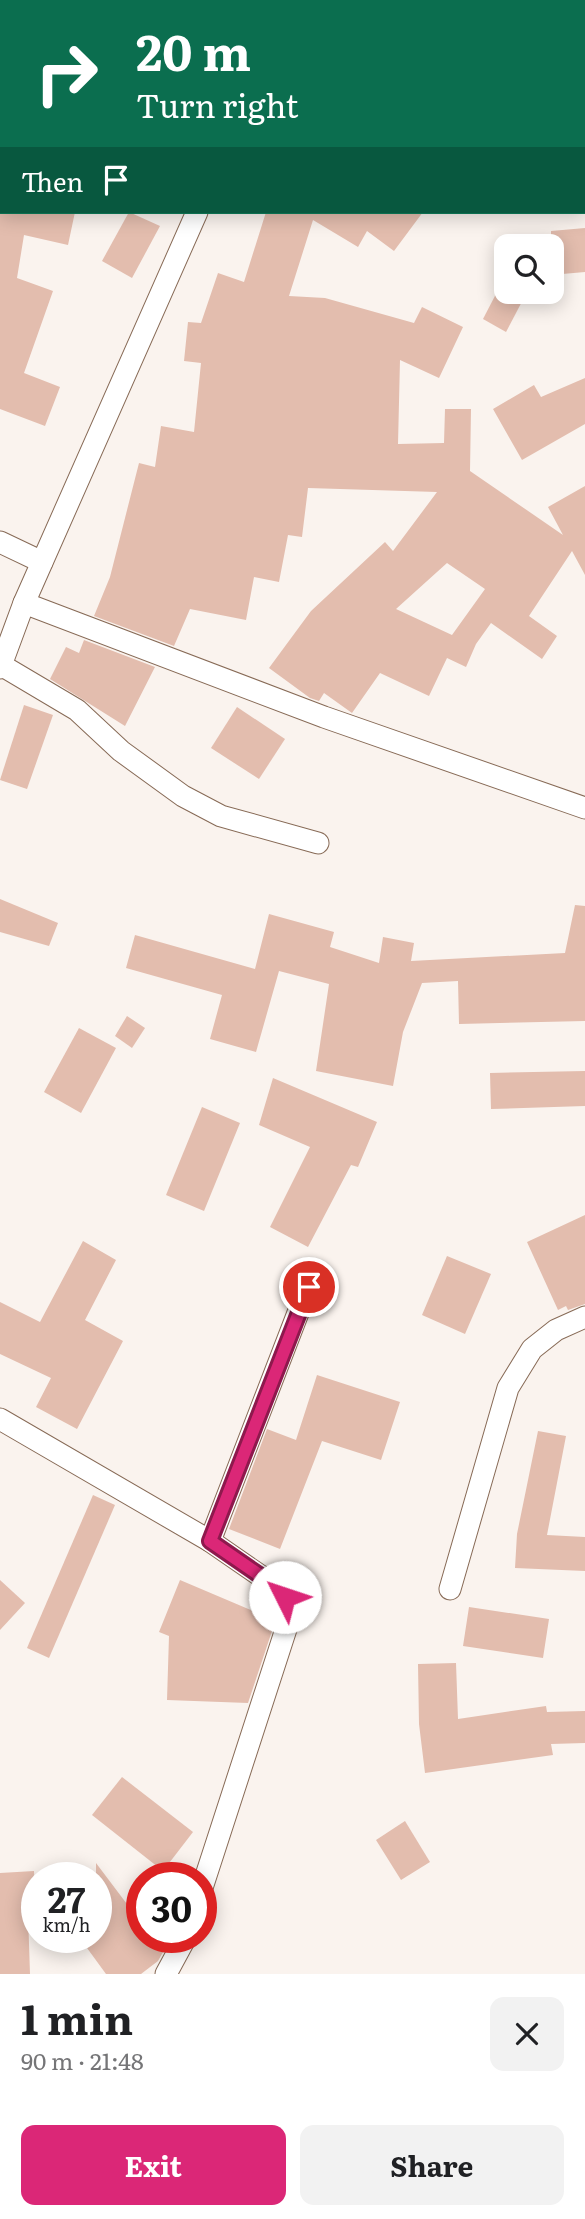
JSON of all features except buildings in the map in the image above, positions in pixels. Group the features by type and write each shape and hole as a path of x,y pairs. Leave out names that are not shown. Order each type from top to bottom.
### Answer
{"street":[{"path":"196,214 24,603 1,666 77,710 121,751 183,796 221,816 318,843"},
{"path":"0,542 42,562"},
{"path":"24,603 335,722 585,808"},
{"path":"210,1541 309,1287"},
{"path":"450,1589 508,1388 532,1349 556,1331 585,1317"},
{"path":"0,1419 210,1541 268,1581 285,1597 288,1623 210,1862"},
{"path":"166,1974 177,1953"}],"route":[{"path":"285,1597 268,1581 210,1541 309,1287"}]}
